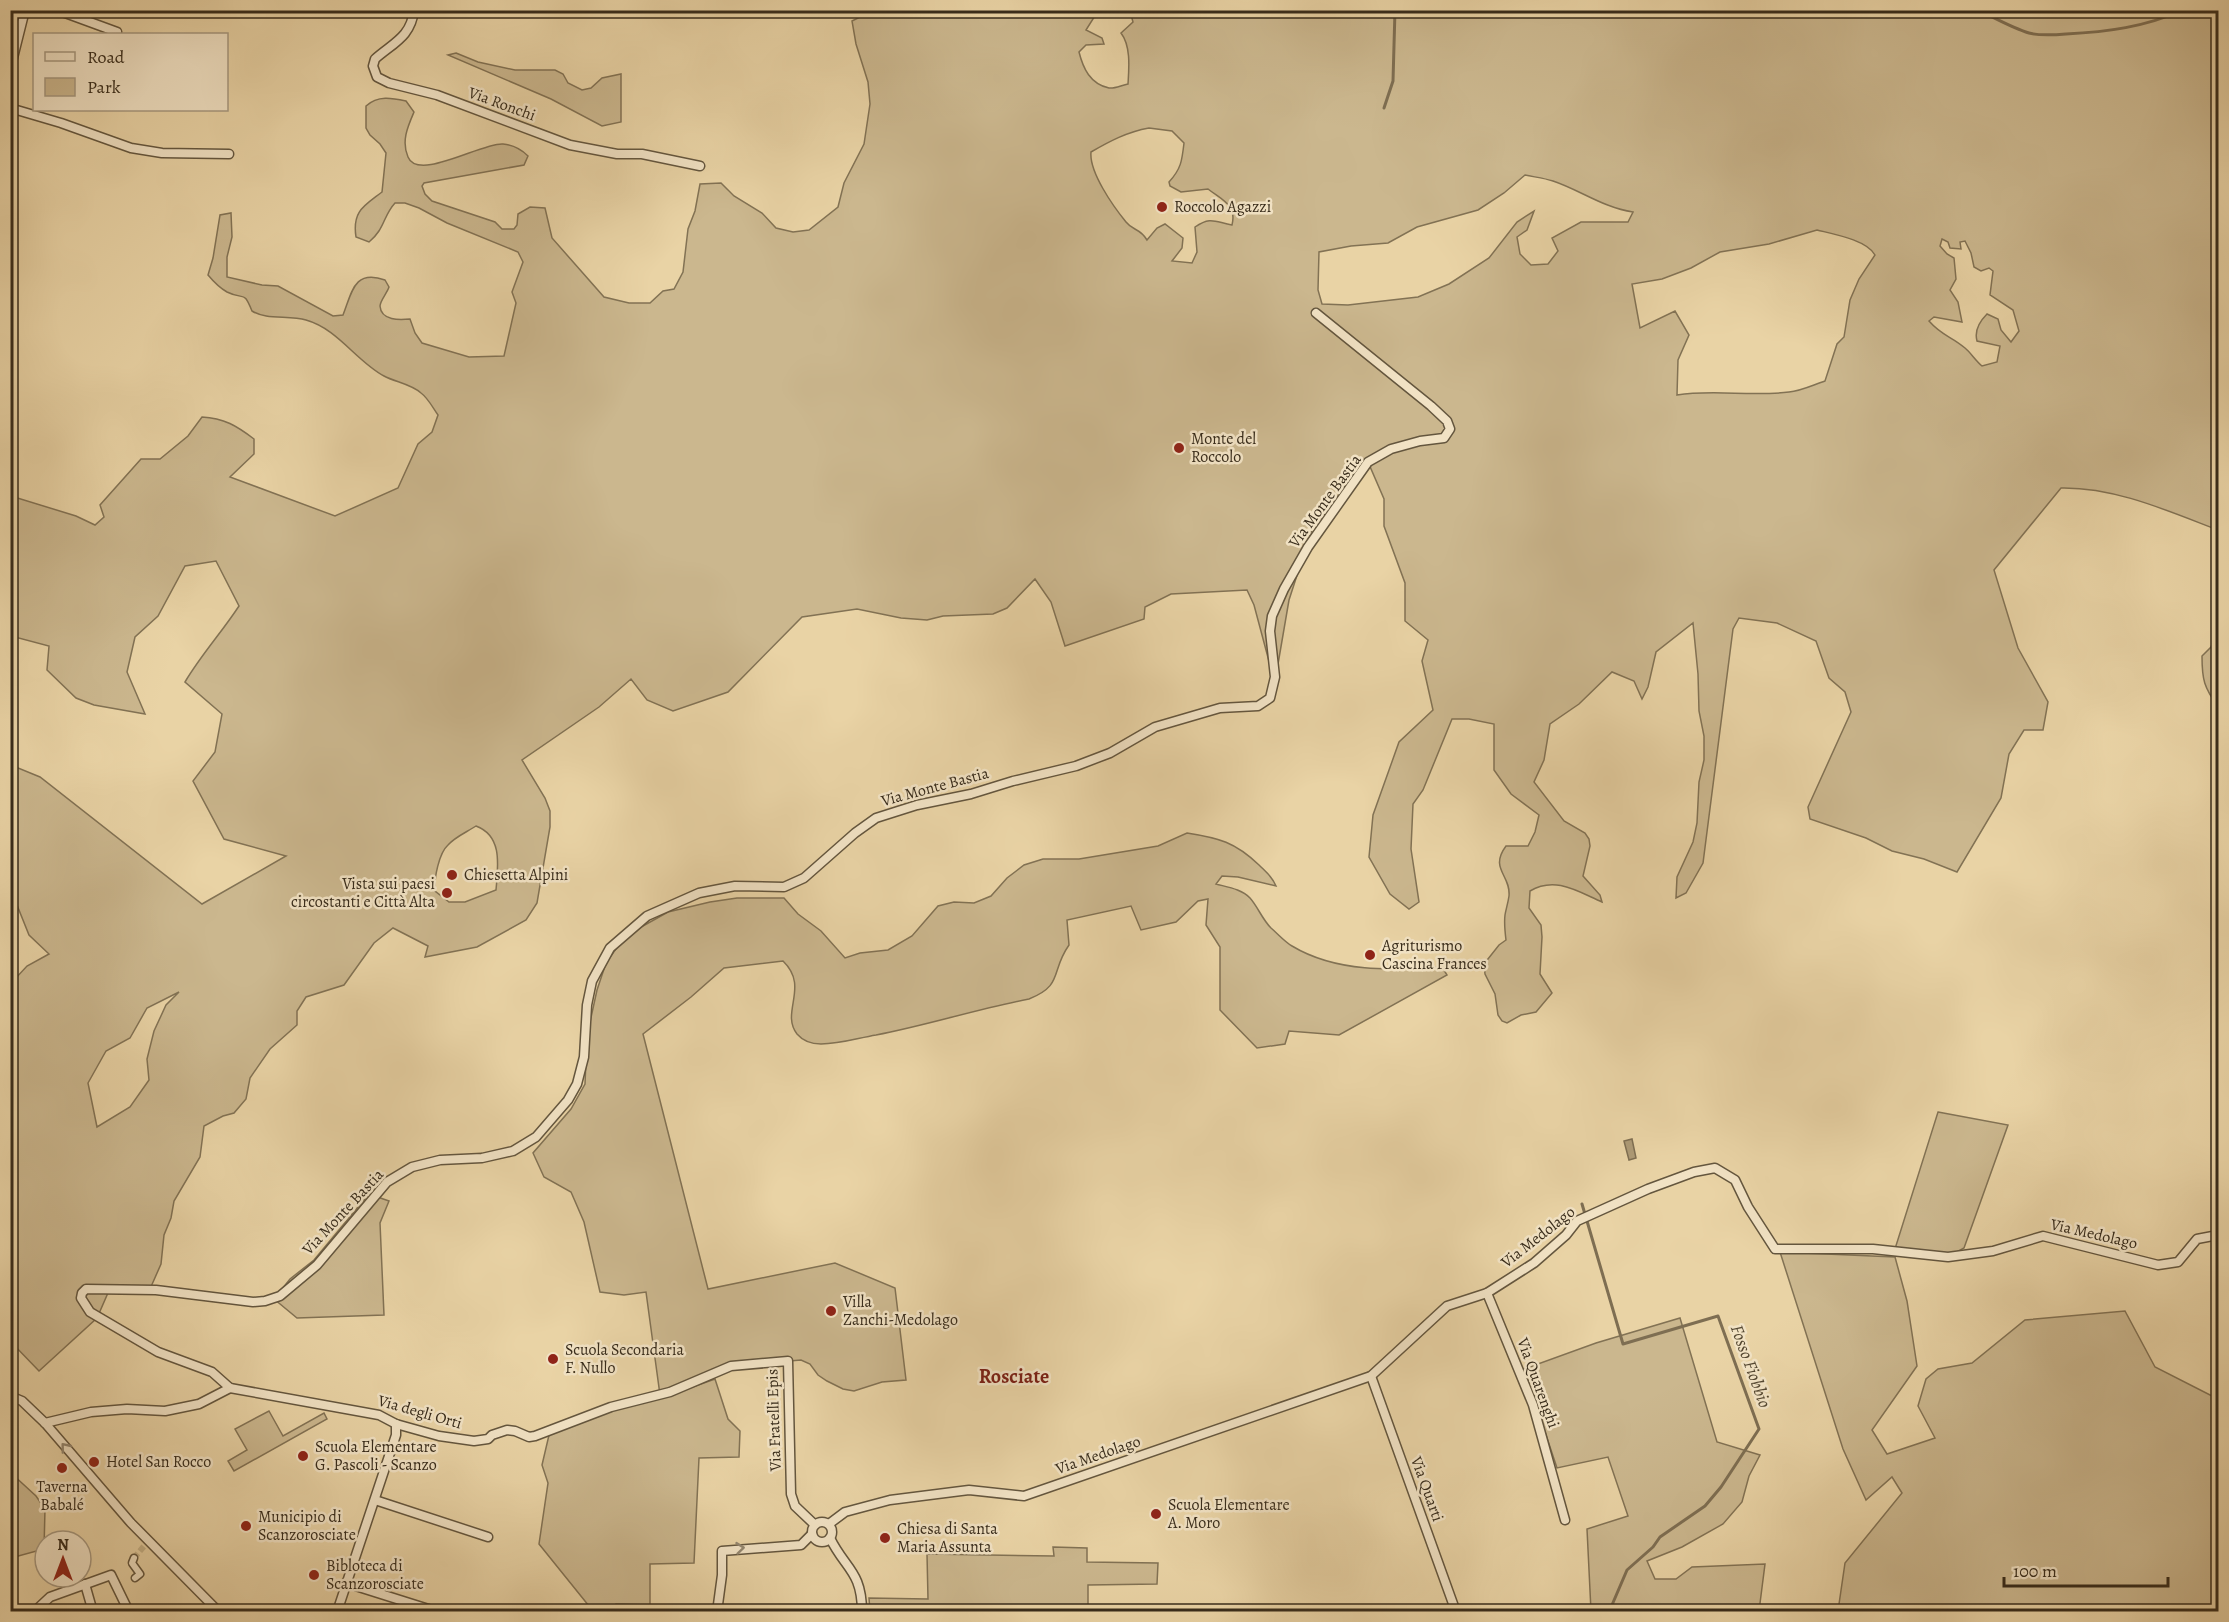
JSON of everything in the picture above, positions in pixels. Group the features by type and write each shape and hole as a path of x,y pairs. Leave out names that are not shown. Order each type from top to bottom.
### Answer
{"street":[{"path":"10,70 25,10"},
{"path":"57,10 117,32"},
{"name":"Via Ronchi","path":"414,10 411,28 401,39 375,59 373,66 377,77 389,83 438,95 570,145 617,154 642,154 700,166"},
{"path":"10,108 131,148 162,153 229,154"},
{"name":"Via Monte Bastia","path":"230,1388 212,1372 158,1352 90,1312 81,1298 82,1293 86,1288 93,1287 139,1289 253,1302 280,1296 317,1265 387,1182 412,1167 440,1160 482,1158 513,1151 536,1137 568,1100 576,1084 584,1057 587,1005 592,981 610,948 647,916 699,893 735,886 784,887 804,878 855,833 876,818 917,805 971,794 1076,766 1110,753 1155,727 1220,708 1258,706 1270,698 1275,678 1270,631 1272,616 1284,589 1308,547 1368,462 1391,449 1420,441 1444,438 1450,429 1448,421 1431,406 1316,313"},
{"name":"Via Medolago","path":"829,1524 845,1512 890,1500 969,1490 1024,1496 1371,1376 1447,1306 1486,1293 1534,1263 1566,1235 1577,1221 1648,1189 1694,1172 1715,1168 1735,1180 1748,1206 1775,1248 1873,1249 1948,1257 1993,1251 2043,1236 2158,1265 2178,1262 2197,1239 2218,1235"},
{"name":"Via Quarenghi","path":"1486,1293 1533,1405 1565,1520"},
{"name":"Via Fratelli Epis","path":"731,1366 788,1361 791,1494 795,1506 815,1525"},
{"name":"Via degli Orti","path":"230,1388 379,1415 396,1424 439,1436 474,1441 489,1439 492,1435 507,1430 529,1437 535,1436 611,1407 670,1392 731,1366"},
{"name":"Via Quarti","path":"1371,1376 1456,1611"},
{"path":"45,1423 91,1412 126,1409 165,1412 199,1404 230,1388"},
{"path":"10,1396 22,1401 45,1423 148,1545 219,1611"},
{"path":"337,1611 396,1435 396,1424"},
{"path":"375,1500 488,1538"},
{"path":"717,1611 722,1575 722,1551 746,1547 801,1545 812,1534 815,1525 824,1521 832,1528 830,1538 837,1552 858,1579 862,1611"},
{"path":"812,1534 817,1540 824,1542 830,1538"},
{"path":"134,1558 132,1563 140,1574 135,1578"},
{"path":"93,1581 111,1575 129,1611"},
{"path":"346,1583 438,1611"},
{"path":"34,1611 50,1596 70,1589"},
{"path":"86,1589 93,1611"}],"green space":[{"path":"872,11 1098,11 1086,30 1102,38 1104,44 1086,45 1079,52 1085,69 1092,79 1102,86 1111,88 1128,84 1128,51 1121,33 1133,22 1130,11 2218,11 2218,530 2161,508 2121,496 2101,491 2061,488 1994,570 2018,648 2048,702 2043,730 2024,730 2009,754 2001,798 1957,872 1924,859 1892,851 1866,838 1810,819 1808,807 1851,712 1845,692 1829,678 1816,641 1777,623 1739,618 1733,629 1703,863 1686,893 1676,898 1677,877 1693,842 1697,823 1699,782 1704,760 1704,736 1699,711 1693,623 1656,652 1648,687 1642,699 1634,681 1612,672 1579,704 1550,724 1544,760 1534,782 1564,821 1585,833 1589,839 1590,846 1583,876 1600,895 1602,902 1557,885 1539,887 1530,891 1529,908 1541,925 1540,974 1552,993 1536,1012 1521,1015 1507,1023 1502,1021 1498,1015 1495,994 1485,974 1484,964 1506,940 1505,918 1509,889 1500,866 1501,854 1506,846 1528,846 1535,832 1539,815 1511,794 1494,770 1494,724 1469,719 1452,719 1423,790 1413,804 1411,849 1419,902 1409,909 1390,894 1369,857 1373,815 1399,742 1433,710 1422,661 1428,640 1405,621 1405,583 1384,526 1384,499 1368,462 1312,529 1289,600 1277,670 1270,665 1254,605 1247,590 1171,594 1145,607 1144,619 1065,646 1051,602 1035,579 1007,608 993,614 943,616 927,620 901,618 857,609 802,617 728,692 673,711 647,700 631,679 599,707 522,760 545,798 550,811 550,827 537,903 526,920 477,947 425,957 428,946 393,928 374,943 344,985 306,997 297,1011 297,1025 270,1049 250,1078 246,1099 234,1113 204,1126 200,1157 174,1201 171,1218 164,1235 161,1264 150,1289 111,1286 97,1318 39,1371 11,1342 10,1015 14,980 27,966 49,954 29,935 11,890 11,765 40,777 202,904 286,856 224,839 193,781 215,752 222,714 185,682 239,606 216,561 185,566 158,616 135,637 127,672 145,714 94,705 76,698 47,670 49,646 11,636 11,496 76,516 95,525 104,517 100,505 141,459 160,459 188,436 202,417 230,424 254,439 254,454 230,477 335,516 398,488 418,444 432,432 438,415 421,393 413,387 374,370 328,330 306,320 258,314 252,311 245,298 227,292 217,284 208,275 220,215 231,213 232,237 227,257 227,277 278,286 333,316 343,315 352,291 360,280 375,277 385,280 389,287 380,304 381,311 387,317 410,319 422,343 469,357 504,356 516,303 512,292 523,262 518,252 405,203 395,203 378,232 369,242 356,237 355,228 358,215 382,192 386,153 366,128 366,106 380,99 406,101 414,112 406,134 405,145 408,157 414,164 437,163 494,145 513,146 523,151 528,156 524,165 424,183 422,186 425,194 432,201 495,222 502,229 514,229 517,225 518,214 530,207 545,208 552,238 604,297 629,303 650,303 663,291 674,289 683,272 688,229 695,211 700,184 721,183 734,196 762,213 776,228 793,232 809,230 838,207 844,183 864,144 870,104 868,82 856,44 852,21","holes":["1149,128 1172,131 1184,143 1180,164 1169,182 1170,186 1181,192 1208,189 1223,200 1232,212 1232,225 1209,221 1195,227 1197,252 1192,263 1172,261 1182,248 1183,238 1165,224 1157,228 1147,240 1142,233 1129,225 1098,179 1091,160 1091,152 1133,132","1525,175 1553,181 1612,207 1633,212 1628,222 1581,222 1552,238 1558,251 1548,264 1531,265 1520,254 1517,237 1527,230 1534,211 1517,222 1489,258 1449,284 1418,297 1348,305 1322,304 1318,290 1319,252 1351,246 1388,243 1417,227 1478,210 1504,193","1817,230 1865,245 1875,255 1859,279 1850,300 1844,337 1837,344 1825,381 1789,392 1677,395 1678,360 1689,335 1675,311 1640,328 1632,284 1662,279 1691,268 1720,252 1769,244","1942,239 1948,242 1950,248 1961,249 1960,242 1965,241 1974,267 1981,271 1989,268 1993,271 1990,295 2013,310 2019,331 2011,342 2001,330 1998,319 1987,314 1977,329 1977,341 2000,346 1997,362 1982,366 1965,348 1938,330 1929,321 1934,317 1962,322 1958,302 1950,290 1956,279 1954,258 1940,246","476,826 491,837 495,844 498,862 496,890 465,902 449,902 435,891 435,879 442,854 454,840","179,992 166,1005 154,1031 147,1059 149,1080 130,1107 97,1127 88,1083 106,1051 130,1038 147,1008"]},
{"path":"456,53 478,62 515,70 555,70 563,74 568,83 582,90 591,88 602,78 621,74 621,122 602,126 551,99 448,55"},
{"path":"2218,628 2218,707 2205,683 2202,656 2211,647"},
{"path":"1187,833 1218,839 1234,846 1269,874 1276,886 1238,877 1222,876 1216,884 1247,895 1268,924 1292,946 1309,955 1346,965 1384,969 1442,967 1447,975 1339,1035 1289,1031 1285,1044 1257,1048 1220,1010 1220,947 1206,925 1208,899 1198,901 1176,922 1141,930 1131,906 1067,920 1069,945 1063,954 1055,977 1040,994 1029,999 895,1031 821,1044 802,1039 793,1026 791,1017 795,990 794,980 791,971 783,961 724,968 643,1034 708,1289 835,1263 895,1288 906,1380 882,1382 854,1391 843,1389 818,1375 810,1364 801,1360 731,1366 660,1395 646,1292 624,1295 600,1292 584,1222 571,1192 544,1177 533,1153 571,1109 585,1084 587,1036 597,990 606,963 625,936 668,912 737,898 784,898 798,914 821,931 845,958 860,953 888,950 912,936 938,906 954,902 974,903 991,896 1007,878 1024,865 1043,859 1079,859 1158,846"},
{"path":"1938,1112 2008,1125 1964,1248 1948,1257 1894,1252"},
{"path":"369,1194 389,1201 380,1223 384,1315 297,1318 274,1299 290,1279 314,1260"},
{"path":"1780,1252 1895,1257 1907,1301 1917,1366 1872,1430 1887,1454 1935,1438 1918,1406 1926,1379 1938,1369 1972,1363 2025,1320 2125,1311 2155,1367 2218,1399 2218,1611 1838,1611 1845,1563 1902,1493 1892,1477 1866,1500 1843,1449"},
{"path":"1680,1318 1717,1442 1760,1455 1749,1476 1742,1502 1723,1524 1682,1547 1647,1561 1655,1579 1676,1579 1692,1567 1765,1564 1759,1611 1591,1611 1587,1529 1628,1516 1608,1457 1557,1468 1524,1369 1596,1343"},
{"path":"715,1379 728,1419 740,1431 739,1457 699,1458 694,1563 650,1564 650,1605 616,1604 614,1611 593,1611 539,1544 548,1483 542,1465 549,1435 605,1412 670,1395"},
{"path":"269,1411 283,1436 324,1413 327,1419 234,1471 228,1461 247,1450 235,1429"},
{"path":"11,1473 36,1496 45,1509 44,1529 33,1529 33,1552 11,1558"},
{"path":"1053,1547 1087,1548 1087,1562 1158,1563 1157,1584 1088,1585 1088,1611 926,1612 926,1608 870,1611 869,1598 928,1599 927,1554 1054,1556"}],"shaded area":[{"path":"1632,1139 1636,1158 1629,1160 1624,1141"}],"waterway":[{"path":"1384,108 1393,81 1395,10"},
{"path":"1978,10 2023,31 2047,35 2126,28 2183,10"},
{"name":"Fosso Fiobbio","path":"1582,1204 1623,1344 1718,1316 1759,1429 1721,1487 1705,1506 1660,1537 1653,1547 1627,1570 1609,1612"}],"tunnel":[{"path":"134,1558 145,1545"}],"place":[{"name":"Roccolo Agazzi","path":"1162,207"},
{"name":"Monte del Roccolo","path":"1179,448"},
{"name":"Chiesetta Alpini","path":"452,875"},
{"name":"Vista sui paesi circostanti e Città Alta","path":"447,893"},
{"name":"Agriturismo Cascina Frances","path":"1370,955"},
{"name":"Villa Zanchi-Medolago","path":"831,1311"},
{"name":"Scuola Secondaria F. Nullo","path":"553,1359"},
{"name":"Scuola Elementare G. Pascoli - Scanzo","path":"303,1456"},
{"name":"Hotel San Rocco","path":"94,1462"},
{"name":"Taverna Babalé","path":"62,1468"},
{"name":"Scuola Elementare A. Moro","path":"1156,1514"},
{"name":"Municipio di Scanzorosciate","path":"246,1526"},
{"name":"Chiesa di Santa Maria Assunta","path":"885,1538"},
{"name":"Bibloteca di Scanzorosciate","path":"314,1575"}],"district":[{"name":"Rosciate","path":"1014,1376"}]}
